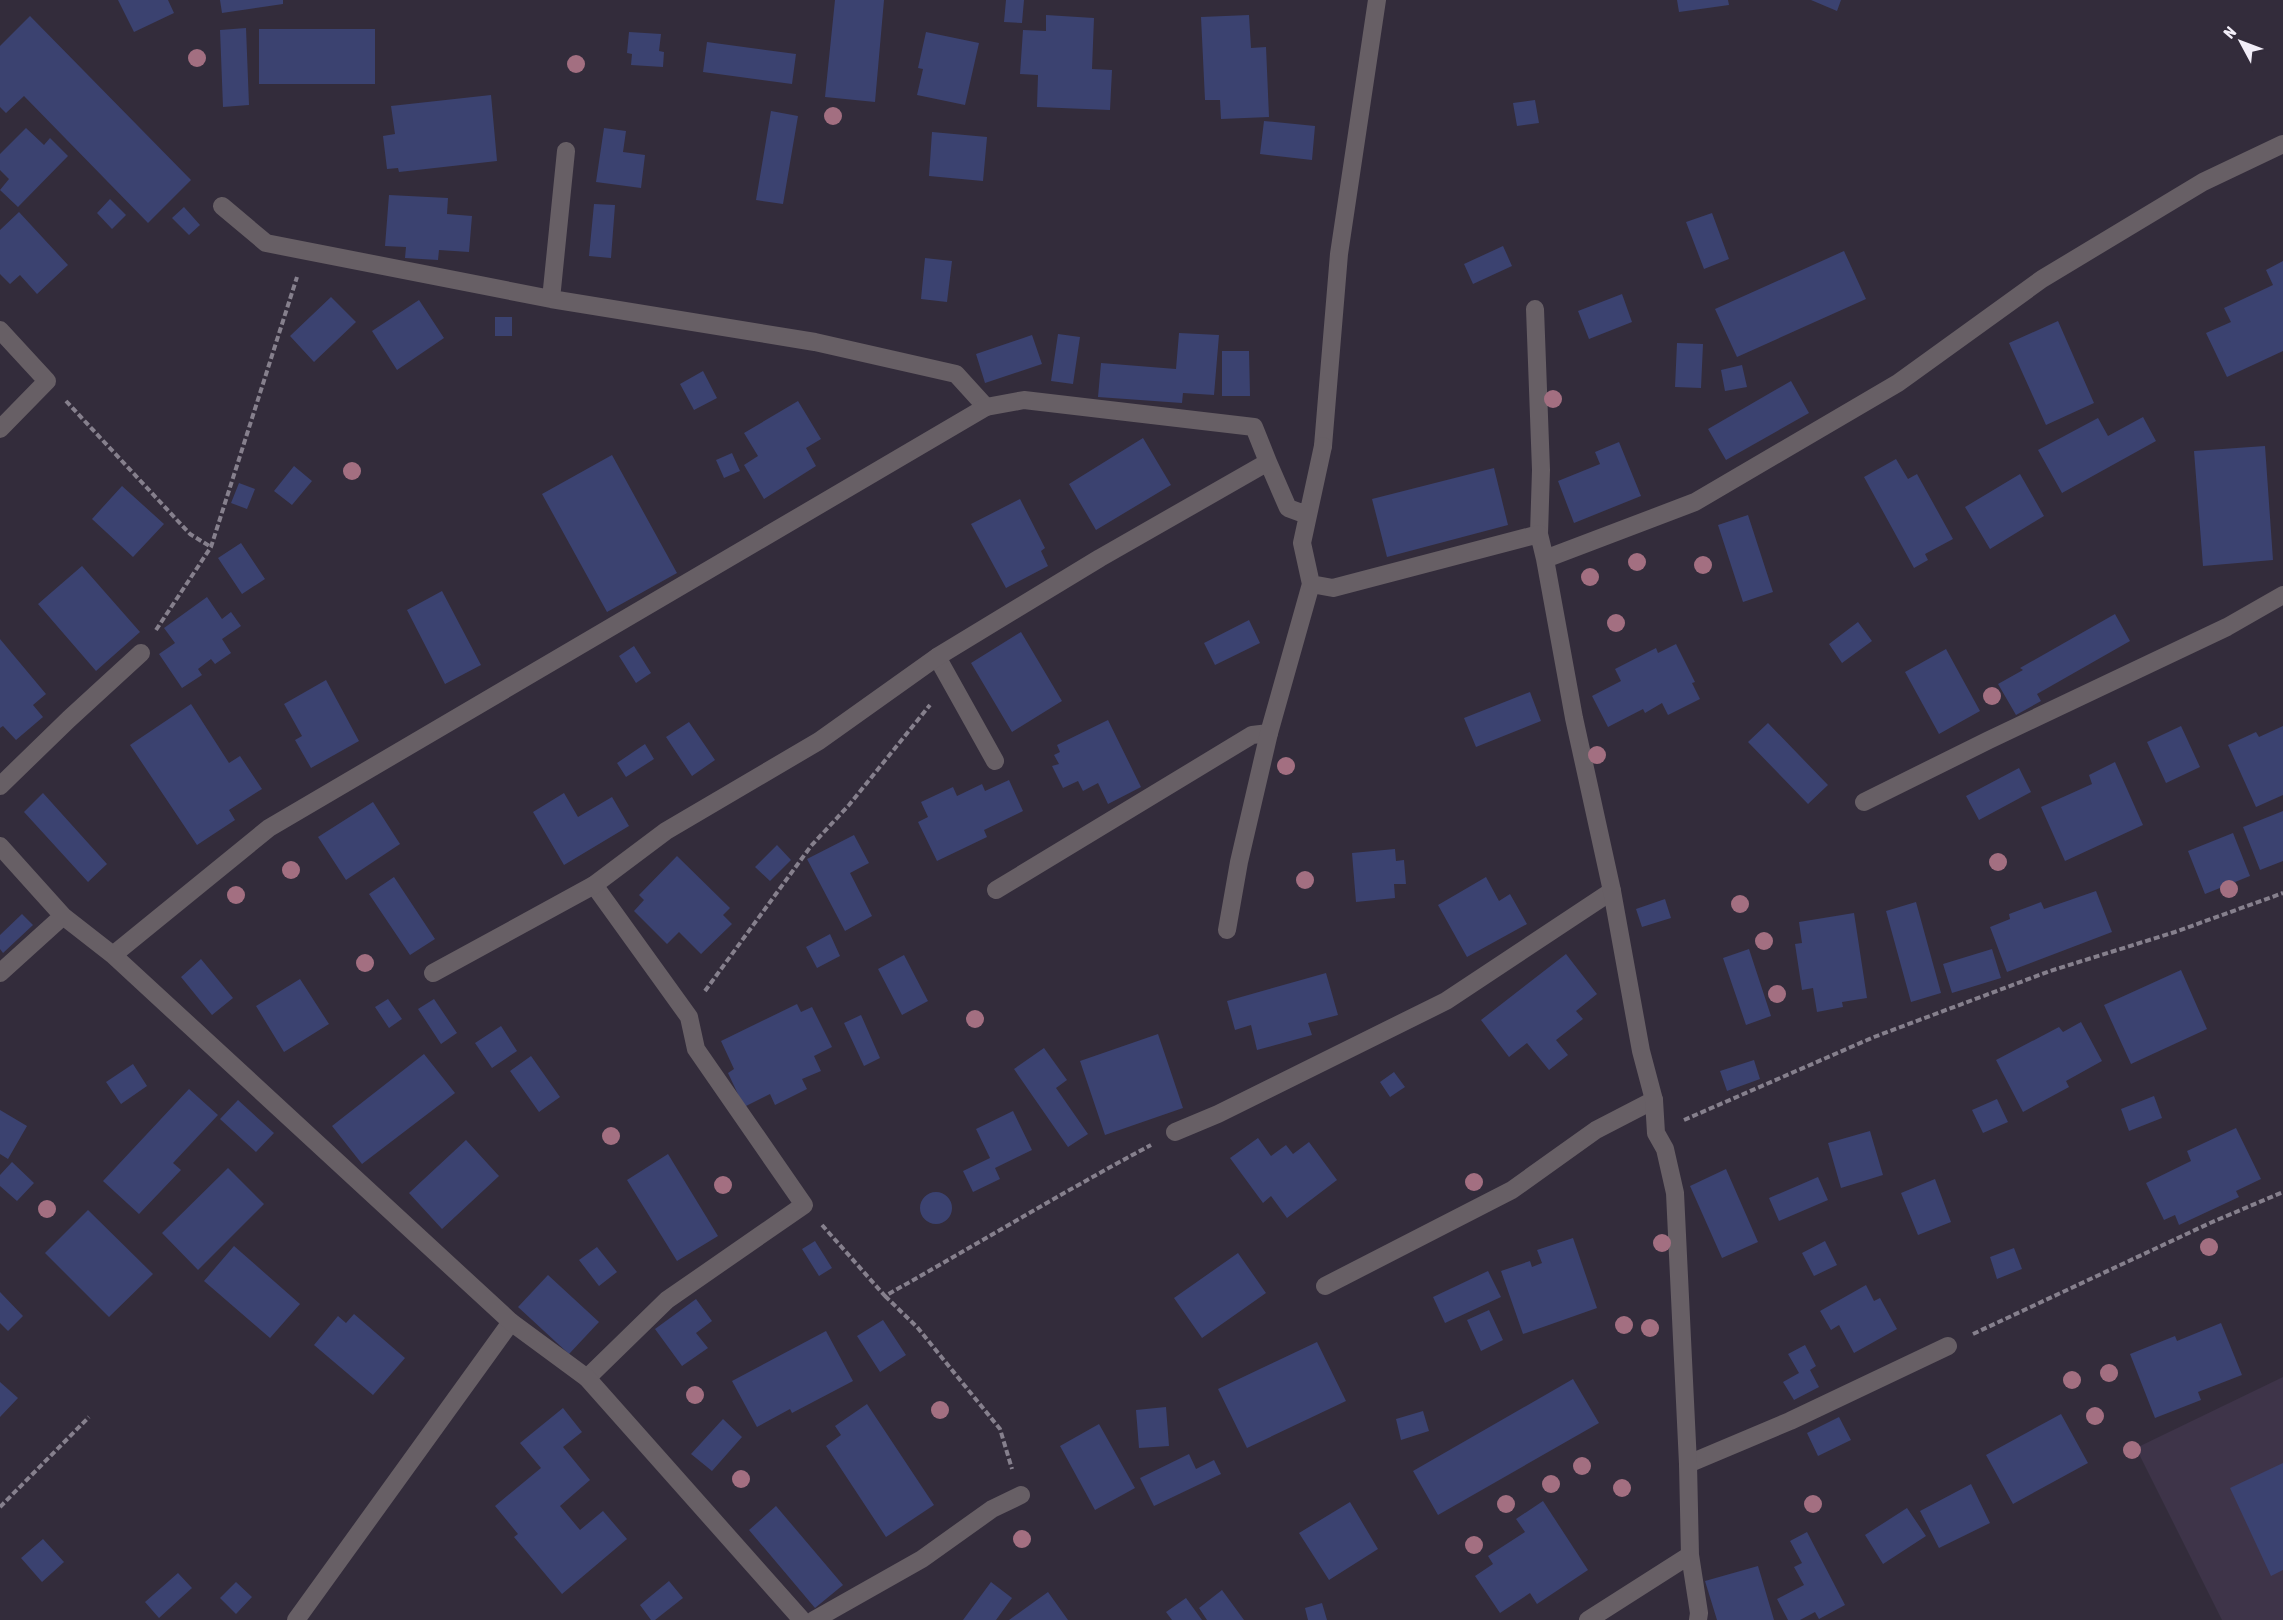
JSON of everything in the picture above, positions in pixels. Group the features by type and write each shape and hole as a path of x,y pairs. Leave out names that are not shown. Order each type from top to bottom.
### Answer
{"street":[{"path":"1227,930 1239,862 1269,734 1311,584 1302,543 1323,446 1339,254 1377,0"},
{"path":"1545,559 1695,502 1898,383 2042,279 2203,182 2283,144"},
{"path":"551,299 566,151"},
{"path":"222,206 266,243 551,299 815,342 956,374 987,407"},
{"path":"1535,309 1541,470 1539,534 1574,718 1612,891 1641,1051 1654,1100 1656,1133 1665,1149 1675,1194 1690,1555 1699,1613 1698,1620"},
{"path":"0,330 47,381 0,429"},
{"path":"113,955 268,828 987,407 1024,400 1254,427 1288,508 1307,515"},
{"path":"433,973 594,885 666,831 819,741 937,657 1100,558 1268,462"},
{"path":"1311,584 1333,588 1539,534"},
{"path":"1864,802 2227,627 2283,595"},
{"path":"0,786 141,653"},
{"path":"937,657 956,687 995,761"},
{"path":"996,890 1252,735 1269,734"},
{"path":"0,846 63,916 113,955 511,1322 586,1378 802,1620"},
{"path":"586,1378 667,1300 804,1205 696,1049 689,1017 594,885"},
{"path":"1175,1132 1218,1114 1446,1001 1612,891"},
{"path":"0,973 63,916"},
{"path":"1325,1286 1512,1190 1596,1130 1654,1100"},
{"path":"296,1620 511,1322"},
{"path":"1688,1464 1790,1421 1948,1346"},
{"path":"814,1620 922,1559 992,1509 1021,1495"},
{"path":"1588,1620 1690,1555"}],"path":[{"path":"141,653 210,547 298,275 313,251"},
{"path":"47,381 190,534 210,547"},
{"path":"689,1017 717,972 811,846 849,805 926,711 937,694 956,687"},
{"path":"1656,1133 1746,1092 1896,1029 2050,971 2175,932 2283,893"},
{"path":"885,1296 980,1243 1076,1185 1175,1132"},
{"path":"1948,1346 2210,1222 2283,1192"},
{"path":"804,1205 885,1296 917,1327 1000,1429 1021,1495"},
{"path":"0,1507 89,1416"}],"shaded area":[{"path":"2283,1377 2283,1620 2222,1620 2136,1448"}],"building":[{"path":"118,0 168,0 174,13 134,32"},
{"path":"220,0 283,0 283,4 222,13"},
{"path":"835,0 884,0 875,102 825,97"},
{"path":"1006,0 1024,0 1022,23 1004,22"},
{"path":"1677,0 1728,0 1729,5 1679,12"},
{"path":"1811,0 1841,0 1837,11"},
{"path":"1046,15 1094,18 1092,69 1112,70 1110,110 1037,107 1038,75 1020,74 1023,30 1046,31"},
{"path":"1249,15 1251,48 1266,47 1269,117 1221,119 1220,100 1205,100 1201,17"},
{"path":"30,16 191,180 148,223 24,96 6,113 0,107 0,46"},
{"path":"246,28 249,105 223,107 220,30"},
{"path":"259,29 375,29 375,84 259,84"},
{"path":"629,32 661,34 659,51 664,52 663,67 631,65 632,54 627,53"},
{"path":"926,32 979,43 965,105 917,95 923,69 918,68"},
{"path":"707,42 796,54 792,84 703,72"},
{"path":"491,95 497,161 399,172 398,168 387,169 383,136 395,134 391,106"},
{"path":"1535,100 1539,123 1517,126 1513,103"},
{"path":"771,111 798,116 783,204 756,200"},
{"path":"1264,121 1315,126 1312,160 1260,154"},
{"path":"26,128 44,145 50,138 68,156 18,207 0,190 9,179 0,170 0,154"},
{"path":"604,128 626,131 623,152 645,155 641,188 596,182"},
{"path":"932,132 987,137 983,181 929,176"},
{"path":"389,195 448,198 447,214 472,216 469,252 439,250 438,260 405,258 406,247 385,246"},
{"path":"110,199 126,215 112,229 97,213"},
{"path":"594,204 615,205 611,258 589,256"},
{"path":"184,207 200,225 189,235 172,218"},
{"path":"19,212 68,265 37,294 20,275 10,284 0,274 0,230"},
{"path":"1712,213 1729,259 1704,269 1686,222"},
{"path":"1503,246 1512,266 1473,284 1464,264"},
{"path":"1844,251 1866,299 1737,357 1715,309"},
{"path":"925,258 952,261 947,302 921,299"},
{"path":"2283,261 2283,351 2227,377 2206,333 2231,322 2224,308 2273,285 2266,270"},
{"path":"1622,294 1632,322 1589,339 1578,311"},
{"path":"331,297 356,322 314,362 290,336"},
{"path":"419,300 444,338 397,370 372,331"},
{"path":"495,317 512,317 512,336 495,336"},
{"path":"2058,321 2094,403 2046,425 2009,343"},
{"path":"1179,333 1219,335 1214,395 1183,393 1182,403 1098,397 1101,363 1176,369"},
{"path":"1058,334 1080,337 1073,384 1051,381"},
{"path":"1032,335 1042,364 985,383 976,354"},
{"path":"1677,343 1703,344 1701,388 1675,387"},
{"path":"1222,351 1249,351 1250,396 1222,396"},
{"path":"1742,365 1747,387 1725,391 1721,370"},
{"path":"703,371 717,398 694,410 680,384"},
{"path":"1791,381 1809,413 1726,460 1708,429"},
{"path":"798,401 821,439 806,448 816,466 764,499 744,465 758,456 744,433"},
{"path":"2143,417 2156,441 2062,493 2038,450 2098,418 2108,436"},
{"path":"1143,438 1171,485 1096,530 1069,484"},
{"path":"1619,442 1641,496 1574,523 1558,481 1600,464 1595,452"},
{"path":"2265,446 2273,560 2203,566 2194,451"},
{"path":"732,453 740,471 724,478 716,460"},
{"path":"612,455 677,573 607,612 542,494"},
{"path":"1896,459 1908,479 1917,474 1953,539 1925,554 1928,560 1914,568 1864,477"},
{"path":"294,466 312,481 292,505 274,491"},
{"path":"1494,468 1508,525 1387,557 1372,499"},
{"path":"2020,474 2044,516 1990,549 1965,507"},
{"path":"239,483 255,489 247,509 231,503"},
{"path":"122,486 164,524 133,557 92,519"},
{"path":"1020,499 1045,548 1041,551 1048,566 1006,588 971,524"},
{"path":"1748,515 1773,592 1743,602 1718,525"},
{"path":"241,543 265,579 242,594 218,558"},
{"path":"82,566 140,632 96,671 38,604"},
{"path":"442,591 481,665 445,684 407,610"},
{"path":"207,597 222,619 231,612 241,626 222,639 231,653 215,664 211,659 198,669 202,675 182,688 159,654 175,643 164,628"},
{"path":"2115,614 2130,641 2037,694 2041,701 2016,715 1998,684 2023,670 2020,668"},
{"path":"1249,620 1260,643 1215,665 1204,643"},
{"path":"1858,622 1872,641 1842,663 1829,644"},
{"path":"1021,632 1062,701 1012,732 971,663"},
{"path":"0,639 46,694 33,705 43,717 16,740 3,726 0,728"},
{"path":"1676,644 1695,682 1692,683 1700,699 1668,715 1662,703 1645,713 1643,709 1608,727 1592,696 1621,681 1615,669 1656,648 1658,653"},
{"path":"634,646 651,673 636,683 619,656"},
{"path":"1946,649 1980,711 1939,734 1905,672"},
{"path":"326,680 359,741 311,768 295,740 302,736 284,704"},
{"path":"1530,692 1541,721 1476,747 1464,718"},
{"path":"191,704 229,763 240,756 262,789 229,810 235,820 197,845 130,745"},
{"path":"1108,720 1141,787 1108,804 1098,783 1083,791 1078,781 1063,788 1052,766 1059,764 1054,755 1060,752 1057,745"},
{"path":"689,722 715,760 692,776 666,737"},
{"path":"1768,723 1828,785 1808,804 1748,742"},
{"path":"2181,726 2200,767 2166,783 2147,742"},
{"path":"2283,726 2283,795 2256,807 2228,745 2256,732 2259,737"},
{"path":"645,744 654,759 626,777 617,763"},
{"path":"2115,762 2143,825 2065,861 2041,807 2092,784 2089,775"},
{"path":"2019,768 2031,792 1979,820 1966,796"},
{"path":"1009,780 1023,811 984,830 987,837 937,861 918,822 928,817 921,802 953,787 957,796 982,784 985,791"},
{"path":"43,793 107,864 88,882 24,812"},
{"path":"564,793 578,817 612,797 629,826 564,865 533,812"},
{"path":"373,802 400,844 346,880 318,837"},
{"path":"2283,811 2283,861 2260,870 2243,827"},
{"path":"2233,833 2250,876 2205,894 2188,851"},
{"path":"854,835 869,863 850,873 872,916 845,931 807,859"},
{"path":"777,845 791,860 770,881 755,867"},
{"path":"1395,849 1396,861 1404,860 1406,884 1394,884 1395,898 1356,902 1352,853"},
{"path":"677,856 730,908 723,915 732,924 701,954 679,932 667,944 634,911 644,900 639,895"},
{"path":"394,877 435,939 410,955 369,894"},
{"path":"1486,877 1499,901 1510,894 1527,924 1467,957 1438,905"},
{"path":"2096,891 2112,932 2007,972 1990,927 2010,919 2009,914 2041,902 2044,909"},
{"path":"1665,899 1671,918 1642,927 1636,909"},
{"path":"1916,902 1941,993 1911,1002 1886,911"},
{"path":"1854,913 1867,998 1842,1002 1843,1007 1817,1012 1813,988 1802,990 1795,944 1802,943 1799,922"},
{"path":"22,914 33,925 3,953 0,949 0,935"},
{"path":"830,934 840,956 817,968 806,947"},
{"path":"1749,949 1771,1016 1746,1025 1723,958"},
{"path":"1992,949 2001,978 1952,993 1943,964"},
{"path":"1566,954 1597,994 1576,1011 1583,1019 1556,1040 1568,1055 1549,1070 1527,1043 1509,1057 1481,1020"},
{"path":"904,955 928,1001 902,1015 878,969"},
{"path":"201,959 233,998 212,1015 181,977"},
{"path":"2181,970 2207,1029 2131,1064 2104,1005"},
{"path":"1326,973 1338,1015 1308,1023 1312,1035 1257,1050 1251,1025 1235,1030 1227,1001"},
{"path":"300,979 329,1024 284,1052 256,1006"},
{"path":"388,999 402,1019 389,1028 375,1007"},
{"path":"434,999 457,1033 441,1044 418,1009"},
{"path":"797,1004 801,1012 812,1007 832,1047 814,1056 821,1071 802,1079 807,1089 775,1105 770,1094 744,1107 728,1073 734,1069 721,1041"},
{"path":"861,1015 880,1058 864,1066 844,1023"},
{"path":"2081,1022 2102,1061 2066,1081 2069,1087 2023,1112 1996,1060 2059,1027 2063,1032"},
{"path":"501,1026 517,1051 492,1068 475,1043"},
{"path":"1158,1034 1183,1108 1105,1135 1080,1061"},
{"path":"1044,1048 1067,1080 1056,1088 1088,1134 1068,1147 1014,1069"},
{"path":"424,1054 455,1093 362,1164 332,1126"},
{"path":"531,1056 560,1097 539,1112 510,1071"},
{"path":"1754,1060 1760,1079 1727,1091 1720,1071"},
{"path":"133,1064 147,1086 121,1104 106,1082"},
{"path":"1394,1072 1405,1087 1390,1097 1380,1082"},
{"path":"189,1089 218,1115 173,1163 181,1170 139,1214 103,1181"},
{"path":"2154,1096 2162,1118 2129,1131 2121,1109"},
{"path":"1997,1099 2008,1122 1983,1133 1972,1110"},
{"path":"238,1100 274,1133 256,1152 220,1119"},
{"path":"0,1110 27,1126 8,1159 0,1154"},
{"path":"1013,1111 1032,1150 995,1168 1000,1179 973,1192 963,1171 990,1158 976,1129"},
{"path":"2236,1128 2261,1179 2236,1191 2239,1197 2179,1225 2175,1215 2164,1220 2146,1183 2191,1161 2187,1151"},
{"path":"1870,1131 1883,1175 1841,1188 1828,1143"},
{"path":"1258,1138 1271,1156 1286,1145 1293,1154 1309,1142 1337,1180 1287,1218 1271,1196 1263,1203 1230,1158"},
{"path":"466,1140 499,1176 442,1229 409,1193"},
{"path":"668,1154 718,1236 677,1261 627,1180"},
{"path":"12,1162 34,1183 17,1201 0,1186 0,1175"},
{"path":"228,1168 264,1204 198,1270 162,1233"},
{"path":"1726,1169 1758,1242 1722,1258 1690,1186"},
{"path":"1818,1177 1828,1200 1779,1221 1769,1198"},
{"path":"1935,1179 1951,1222 1918,1235 1901,1193"},
{"path":"936,1192 948,1196 952,1208 948,1220 936,1224 924,1220 920,1208 924,1196"},
{"path":"88,1210 153,1274 109,1317 45,1253"},
{"path":"1573,1238 1597,1308 1523,1334 1501,1271 1530,1261 1532,1267 1542,1263 1537,1250"},
{"path":"815,1241 832,1268 819,1276 802,1249"},
{"path":"1825,1241 1837,1265 1814,1276 1802,1253"},
{"path":"234,1246 300,1304 270,1338 204,1281"},
{"path":"597,1247 617,1272 599,1286 579,1260"},
{"path":"2014,1248 2022,1269 1997,1279 1990,1257"},
{"path":"1238,1253 1266,1293 1202,1338 1174,1298"},
{"path":"1488,1271 1501,1297 1445,1323 1433,1297"},
{"path":"548,1275 599,1322 569,1354 518,1307"},
{"path":"1866,1285 1874,1301 1880,1298 1897,1329 1854,1353 1839,1325 1831,1330 1820,1311"},
{"path":"0,1292 23,1316 8,1331 0,1323"},
{"path":"696,1299 712,1321 696,1333 708,1348 682,1366 655,1329"},
{"path":"1489,1310 1503,1340 1481,1351 1467,1320"},
{"path":"354,1314 405,1358 373,1395 314,1345 338,1316 346,1323"},
{"path":"883,1320 906,1355 880,1372 857,1336"},
{"path":"2221,1323 2242,1375 2198,1392 2201,1400 2155,1418 2130,1354 2175,1336 2177,1341"},
{"path":"826,1331 853,1381 792,1413 790,1409 757,1427 732,1381"},
{"path":"1317,1342 1346,1401 1247,1448 1218,1389"},
{"path":"1805,1345 1816,1366 1810,1370 1819,1387 1794,1400 1783,1382 1799,1373 1788,1354"},
{"path":"1573,1379 1599,1423 1438,1515 1413,1471"},
{"path":"0,1382 18,1398 0,1417"},
{"path":"867,1404 934,1505 886,1537 826,1446 841,1435 835,1426"},
{"path":"1166,1407 1169,1446 1139,1448 1136,1410"},
{"path":"563,1408 582,1432 563,1447 590,1480 560,1506 580,1530 603,1511 627,1539 562,1594 514,1537 518,1534 495,1506 541,1468 520,1443"},
{"path":"1423,1411 1429,1431 1401,1440 1396,1419"},
{"path":"2061,1414 2088,1463 2013,1504 1986,1455"},
{"path":"1839,1417 1851,1440 1818,1456 1807,1433"},
{"path":"723,1419 742,1437 712,1471 691,1454"},
{"path":"1099,1424 1135,1488 1095,1510 1060,1446"},
{"path":"1189,1454 1196,1469 1214,1460 1221,1474 1154,1506 1140,1478"},
{"path":"2283,1463 2283,1570 2271,1576 2230,1488"},
{"path":"1971,1484 1990,1523 1939,1548 1920,1511"},
{"path":"1543,1501 1588,1570 1537,1604 1530,1593 1500,1613 1475,1576 1493,1564 1488,1556 1525,1532 1516,1519"},
{"path":"1350,1502 1378,1549 1329,1580 1299,1533"},
{"path":"776,1506 843,1585 815,1608 749,1530"},
{"path":"1907,1508 1926,1536 1883,1564 1865,1535"},
{"path":"1807,1532 1845,1605 1819,1619 1815,1612 1800,1620 1788,1620 1777,1599 1804,1585 1794,1567 1802,1563 1790,1541"},
{"path":"43,1539 64,1562 42,1582 21,1558"},
{"path":"1758,1566 1774,1620 1717,1620 1705,1581"},
{"path":"178,1573 192,1588 159,1618 145,1602"},
{"path":"669,1581 683,1598 655,1620 651,1620 640,1605"},
{"path":"236,1582 252,1597 236,1614 220,1598"},
{"path":"991,1582 1012,1598 996,1620 963,1620"},
{"path":"1222,1590 1244,1620 1207,1620 1199,1608"},
{"path":"1048,1592 1068,1620 1009,1620"},
{"path":"1186,1598 1202,1620 1172,1620 1166,1612"},
{"path":"1322,1603 1327,1620 1308,1620 1305,1608"}]}
